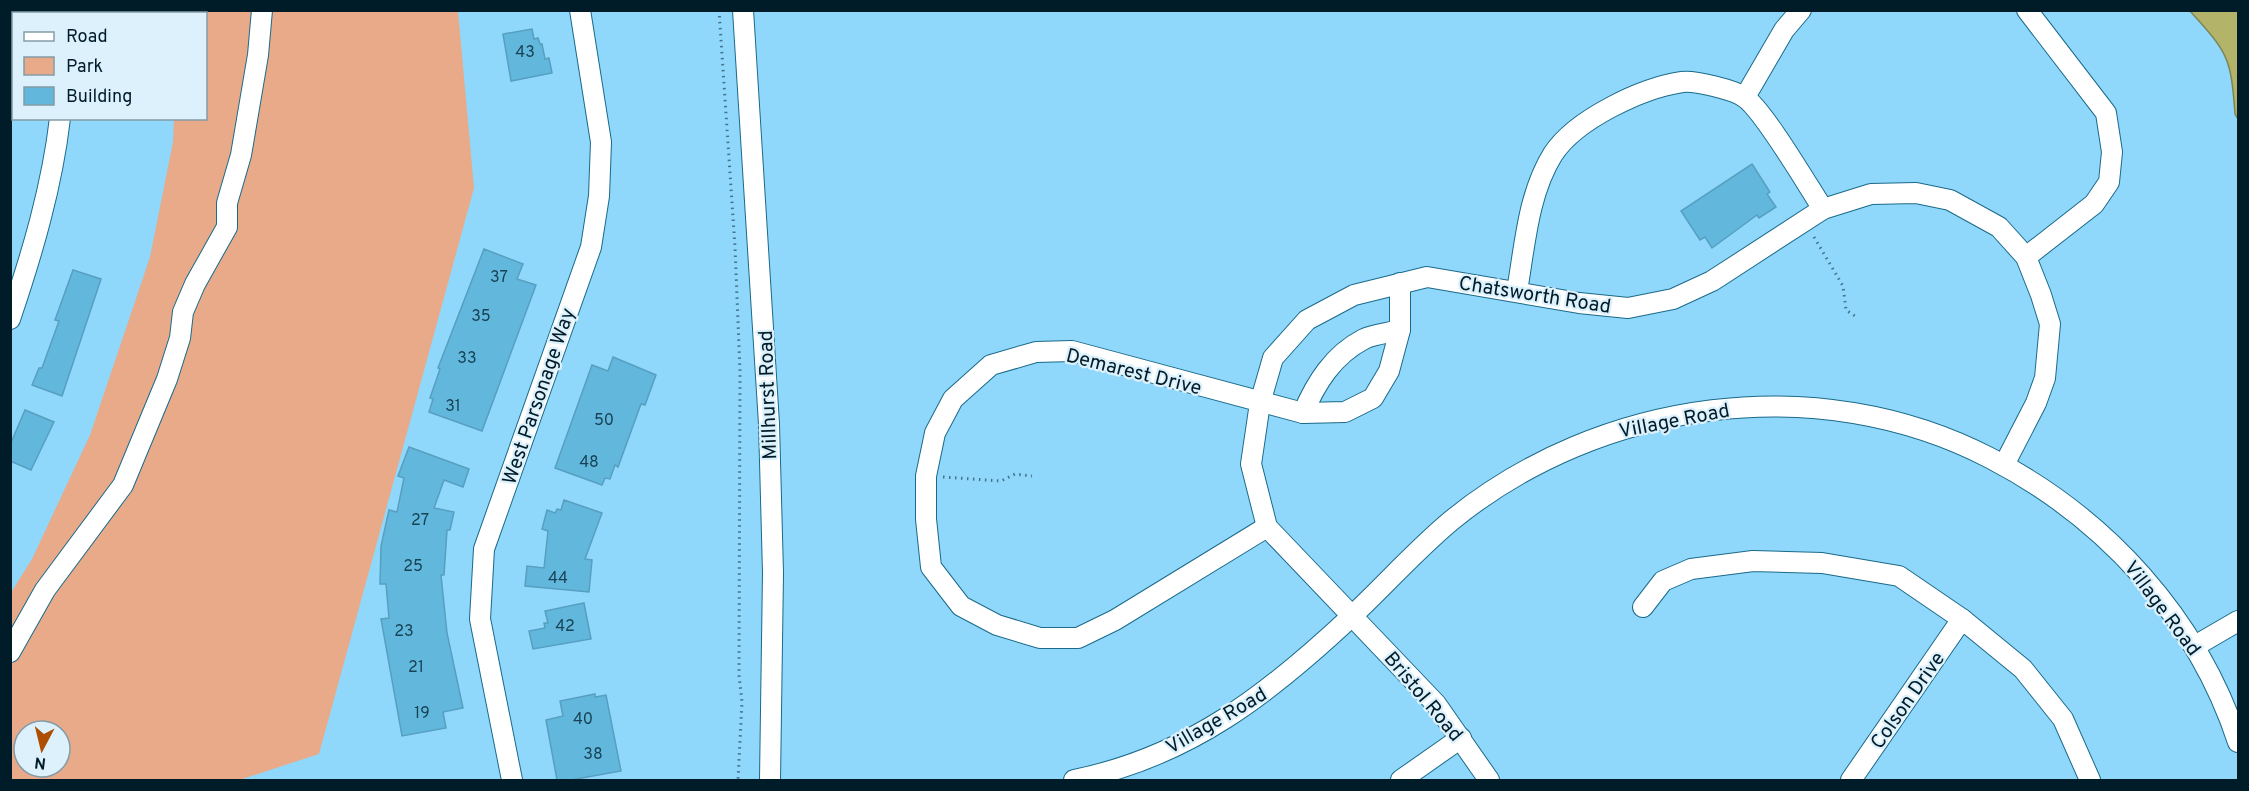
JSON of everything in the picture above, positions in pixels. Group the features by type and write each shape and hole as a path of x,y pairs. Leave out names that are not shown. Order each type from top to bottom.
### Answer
{"street":[{"path":"10,652 45,590 123,486 167,379 180,338 183,312 195,284 227,227 228,202 241,155 258,55 262,10"},
{"name":"West Parsonage Way","path":"512,780 480,620 484,549 591,247 599,196 601,142 580,10"},
{"name":"Millhurst Road","path":"743,10 769,424 773,573 770,780"},
{"path":"1745,97 1784,30 1801,10"},
{"path":"2026,257 2094,204 2109,182 2112,152 2106,113 2027,10"},
{"path":"1517,291 1533,200 1554,153 1588,119 1644,93 1684,81 1720,88 1745,97 1762,117 1823,209"},
{"path":"10,319 27,271 53,167 60,120"},
{"name":"Chatsworth Road","path":"1267,527 1251,464 1260,403 1273,358 1307,320 1353,295 1426,277 1579,303 1628,308 1673,298 1712,281 1823,209 1871,194 1916,193 1950,200 1999,227 2026,257 2050,324 2050,352 2045,378 2036,403 2004,465"},
{"name":"Demarest Drive","path":"1267,527 1115,620 1078,638 1040,638 997,625 961,606 931,567 926,519 926,476 935,433 953,399 990,365 1036,352 1072,351 1303,413 1345,412 1373,398 1389,371 1400,330 1400,283"},
{"path":"1303,413 1315,384 1341,355 1365,339 1400,330"},
{"name":"Village Road","path":"1074,780 1121,768 1161,753 1241,710 1276,685 1353,615 1448,523 1483,496 1560,452 1642,423 1737,408 1825,410 1876,418 1922,430 1967,446 2004,465 2067,505 2124,555 2151,584 2195,646 2217,690 2238,742"},
{"path":"1267,527 1353,615"},
{"path":"1643,607 1663,581 1691,569 1753,561 1822,563 1899,576 1962,619 2023,669 2063,718 2090,780"},
{"name":"Bristol Road","path":"1353,615 1436,704 1489,780"},
{"name":"Colson Drive","path":"1851,780 1962,619"},
{"path":"2195,646 2238,621"},
{"path":"1401,780 1461,738"}],"path":[{"path":"719,10 735,246 740,371 739,675 742,702 738,780"},
{"path":"1804,220 1843,286 1846,310 1855,316"},
{"path":"926,476 1001,481 1015,474 1032,476"}],"green space":[{"path":"178,11 458,11 474,188 319,754 239,780 11,780 10,594 32,559 90,435 150,257 173,142 174,120 207,120 207,12"}],"shaded area":[{"path":"2190,11 2238,11 2238,119 2235,114 2232,80 2225,57 2220,47"}],"building":[{"path":"532,29 534,39 538,38 542,44 545,59 549,58 552,73 511,81 503,34"},
{"path":"1752,164 1770,192 1767,194 1776,207 1759,218 1757,215 1712,248 1705,237 1700,240 1681,211"},
{"path":"484,249 523,264 517,279 536,285 482,431 429,412 433,399 430,398 440,369 438,368"},
{"path":"73,270 101,279 62,396 32,385 39,368 42,368 59,321 55,320"},
{"path":"613,357 656,375 645,405 641,404 618,467 615,465 610,479 605,478 602,485 555,468 592,365 608,371"},
{"path":"25,410 54,422 31,470 10,461 10,445"},
{"path":"409,447 469,469 463,487 444,480 434,508 454,512 450,530 447,530 444,575 441,575 447,633 463,708 443,712 446,728 402,736 381,619 389,618 386,584 380,584 381,546 389,510 397,512 404,478 398,476"},
{"path":"564,500 602,513 585,559 592,560 589,592 525,586 527,566 544,568 548,531 542,529 547,510 555,513 557,509 561,510"},
{"path":"584,603 591,639 533,649 529,631 545,628 544,623 548,623 545,611"},
{"path":"595,694 595,697 606,695 621,771 571,780 557,780 546,720 563,716 560,701"}]}
